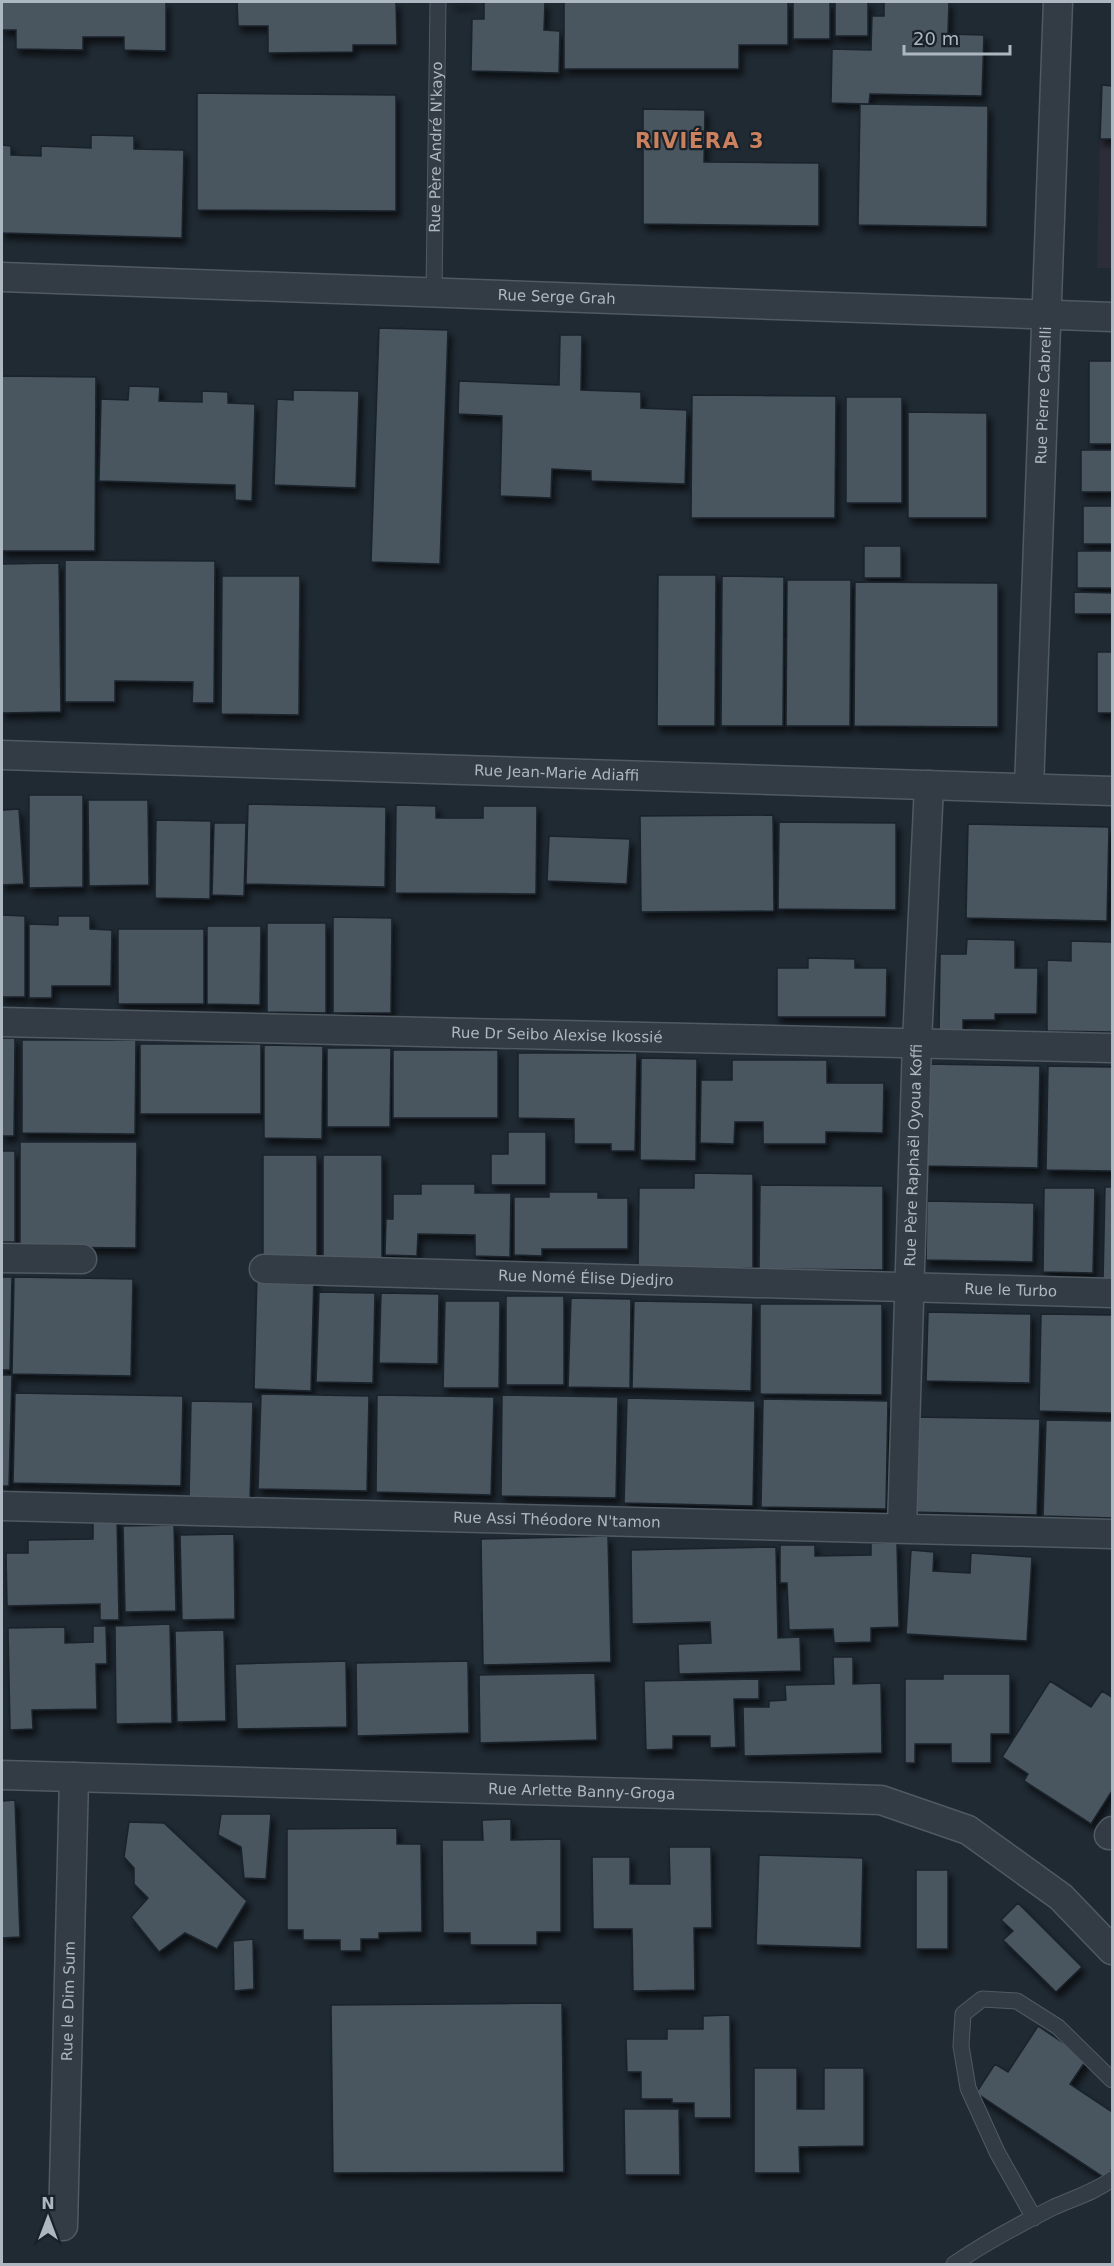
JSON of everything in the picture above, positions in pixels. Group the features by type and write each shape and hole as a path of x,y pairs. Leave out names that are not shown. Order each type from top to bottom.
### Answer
{"street":[{"name":"Rue Pierre Cabrelli","path":"1029,788 1058,2"},
{"name":"Rue Serge Grah","path":"2,277 1113,317"},
{"name":"Rue Jean-Marie Adiaffi","path":"2,755 1113,791"},
{"name":"Rue Père Raphaël Oyoua Koffi","path":"902,1527 917,1042 929,784"},
{"name":"Rue Dr Seibo Alexise Ikossié","path":"2,1022 1113,1048"},
{"path":"2,1258 82,1259"},
{"name":"Rue Nomé Élise Djedjro","path":"264,1269 910,1287"},
{"name":"Rue le Turbo","path":"910,1287 1113,1293"},
{"name":"Rue Assi Théodore N'tamon","path":"2,1506 1113,1533"},
{"name":"Rue Arlette Banny-Groga","path":"2,1775 881,1800 968,1830 1061,1897 1113,1950"},
{"name":"Rue le Dim Sum","path":"63,2226 74,1777"}],"lane":[{"name":"Rue Père André N'kayo","path":"434,291 438,2"},
{"path":"1034,2218 997,2152 968,2088 961,2046 963,2014 982,1999 1017,2001 1059,2027 1113,2080"},
{"path":"954,2265 984,2244 1113,2179"}],"shaded area":[{"path":"1100,139 1112,139 1112,268 1097,268"}],"building":[{"path":"2,2 166,2 166,51 124,50 124,37 83,37 83,50 16,49 16,30 2,30"},
{"path":"237,2 396,2 397,45 353,45 353,52 268,53 268,26 238,26"},
{"path":"452,2 472,2 472,3 452,4"},
{"path":"484,2 545,2 544,30 560,31 559,73 471,71 472,19 484,19"},
{"path":"564,2 788,2 788,45 739,45 739,69 564,69"},
{"path":"793,2 830,2 830,39 793,39"},
{"path":"835,2 868,2 868,36 835,36"},
{"path":"884,2 949,2 948,34 984,35 982,96 870,94 869,104 831,103 832,49 871,50 872,16 884,16"},
{"path":"1102,85 1112,86 1112,139 1100,139"},
{"path":"197,93 396,95 396,211 197,210"},
{"path":"860,104 988,106 987,227 858,225"},
{"path":"643,109 705,110 704,162 819,163 819,226 643,224"},
{"path":"91,135 134,136 134,149 184,150 182,238 2,233 2,145 11,146 11,155 41,156 41,146 91,148"},
{"path":"379,328 448,330 440,564 371,562"},
{"path":"560,335 582,335 581,390 641,392 641,408 687,410 685,484 591,481 591,471 552,469 551,498 500,496 502,416 458,414 459,381 559,385"},
{"path":"1089,361 1112,361 1112,444 1089,444"},
{"path":"2,376 96,377 95,551 2,551"},
{"path":"129,386 160,387 159,401 202,402 202,391 228,392 228,403 255,404 252,501 235,500 235,485 99,481 101,399 128,400"},
{"path":"293,390 359,391 356,488 274,485 277,399 293,400"},
{"path":"692,395 836,396 835,518 691,518"},
{"path":"846,397 902,397 902,503 846,503"},
{"path":"908,412 987,413 987,518 908,518"},
{"path":"1081,450 1112,450 1112,492 1081,492"},
{"path":"1083,506 1112,506 1112,544 1083,544"},
{"path":"864,546 901,546 901,578 864,578"},
{"path":"1077,551 1112,551 1112,588 1077,588"},
{"path":"65,560 215,561 214,703 192,703 193,682 115,681 115,702 65,702"},
{"path":"59,563 61,712 2,713 2,564"},
{"path":"658,575 716,575 715,726 657,726"},
{"path":"222,576 300,576 299,715 221,714"},
{"path":"722,576 784,577 783,726 721,726"},
{"path":"787,580 851,580 850,726 786,726"},
{"path":"855,582 998,583 998,727 854,726"},
{"path":"1074,592 1112,593 1112,614 1074,614"},
{"path":"1097,652 1112,652 1112,713 1097,713"},
{"path":"29,795 83,795 83,887 29,888"},
{"path":"88,800 148,800 149,885 89,886"},
{"path":"248,804 386,807 385,887 246,884"},
{"path":"396,805 436,806 436,818 483,818 483,806 537,806 536,894 395,893"},
{"path":"19,809 24,884 2,885 2,810"},
{"path":"773,815 774,911 641,912 640,816"},
{"path":"156,820 211,821 210,899 155,898"},
{"path":"779,822 896,823 896,910 778,909"},
{"path":"214,823 246,823 244,896 212,895"},
{"path":"968,824 1109,827 1107,921 966,918"},
{"path":"549,836 630,839 627,884 547,881"},
{"path":"2,915 25,916 25,997 2,997"},
{"path":"58,916 90,916 90,929 112,930 111,986 52,986 52,998 29,998 29,924 58,925"},
{"path":"333,917 392,918 391,1013 333,1013"},
{"path":"267,923 326,923 326,1013 267,1012"},
{"path":"207,926 261,926 260,1005 207,1004"},
{"path":"118,929 204,929 204,1004 118,1004"},
{"path":"967,939 1015,940 1015,968 1038,968 1037,1014 995,1014 995,1020 963,1020 963,1031 939,1031 940,954 966,954"},
{"path":"1071,941 1112,942 1112,1032 1047,1031 1047,960 1071,961"},
{"path":"808,958 855,959 855,968 887,968 886,1017 777,1017 777,968 808,968"},
{"path":"2,1038 15,1038 14,1136 2,1136"},
{"path":"22,1040 136,1040 135,1134 22,1133"},
{"path":"140,1044 261,1044 261,1114 140,1114"},
{"path":"264,1045 323,1046 322,1139 264,1138"},
{"path":"327,1048 391,1048 390,1127 327,1127"},
{"path":"393,1050 498,1050 498,1118 393,1118"},
{"path":"518,1053 637,1053 635,1151 611,1151 611,1144 574,1144 574,1119 518,1118"},
{"path":"641,1058 697,1059 696,1161 640,1160"},
{"path":"732,1060 827,1060 827,1083 884,1083 883,1133 826,1132 826,1144 763,1144 763,1122 735,1122 734,1144 700,1143 701,1080 732,1080"},
{"path":"928,1064 1040,1066 1038,1168 925,1166"},
{"path":"1048,1066 1112,1067 1112,1171 1046,1170"},
{"path":"508,1132 546,1132 546,1185 491,1185 491,1154 508,1154"},
{"path":"20,1142 137,1142 136,1248 20,1247"},
{"path":"2,1151 15,1151 15,1242 2,1242"},
{"path":"263,1155 317,1155 317,1257 263,1257"},
{"path":"323,1155 382,1155 382,1260 323,1259"},
{"path":"694,1173 753,1174 753,1268 638,1268 639,1188 694,1188"},
{"path":"421,1184 475,1184 475,1193 511,1193 510,1257 475,1256 475,1235 418,1234 417,1256 385,1255 386,1219 393,1219 393,1194 421,1194"},
{"path":"760,1185 883,1186 883,1270 759,1269"},
{"path":"1105,1187 1112,1187 1112,1281 1103,1281"},
{"path":"1044,1188 1095,1188 1093,1273 1043,1272"},
{"path":"549,1192 598,1192 598,1198 628,1198 628,1249 542,1249 542,1256 514,1255 514,1197 549,1197"},
{"path":"927,1201 1034,1203 1033,1262 926,1260"},
{"path":"257,1274 314,1275 311,1391 254,1389"},
{"path":"2,1277 12,1277 10,1370 2,1370"},
{"path":"14,1277 133,1279 131,1376 12,1374"},
{"path":"319,1292 375,1293 373,1383 316,1382"},
{"path":"381,1293 439,1294 438,1364 379,1363"},
{"path":"506,1296 564,1296 564,1385 506,1385"},
{"path":"571,1298 631,1299 630,1388 568,1387"},
{"path":"445,1301 500,1301 499,1388 443,1388"},
{"path":"634,1301 753,1303 751,1391 632,1388"},
{"path":"760,1304 882,1304 882,1395 760,1394"},
{"path":"928,1312 1031,1314 1030,1383 926,1381"},
{"path":"1041,1314 1112,1315 1112,1413 1039,1411"},
{"path":"2,1375 12,1375 9,1486 2,1486"},
{"path":"15,1393 183,1396 181,1486 13,1483"},
{"path":"261,1394 369,1396 367,1491 258,1489"},
{"path":"377,1395 494,1397 491,1495 376,1492"},
{"path":"502,1395 618,1397 616,1498 501,1496"},
{"path":"627,1398 755,1401 753,1506 624,1503"},
{"path":"763,1399 888,1401 886,1509 761,1507"},
{"path":"191,1401 253,1402 250,1499 189,1498"},
{"path":"911,1417 1040,1419 1037,1515 909,1512"},
{"path":"1046,1420 1112,1421 1112,1518 1043,1516"},
{"path":"117,1518 119,1620 100,1620 100,1604 7,1606 6,1553 28,1553 28,1540 93,1539 93,1519"},
{"path":"174,1525 176,1611 125,1612 123,1526"},
{"path":"234,1534 235,1619 182,1620 180,1535"},
{"path":"608,1536 611,1662 483,1665 481,1539"},
{"path":"871,1543 897,1543 899,1627 871,1628 871,1642 834,1643 833,1629 789,1630 787,1583 780,1583 780,1545 815,1545 815,1556 871,1555"},
{"path":"776,1547 778,1638 800,1637 801,1671 679,1674 678,1644 711,1643 710,1622 632,1624 631,1550"},
{"path":"911,1550 934,1552 933,1571 970,1573 971,1553 1032,1557 1027,1641 906,1634"},
{"path":"170,1624 172,1723 116,1724 115,1626"},
{"path":"93,1626 106,1626 107,1664 96,1664 97,1709 32,1710 33,1729 10,1730 8,1628 65,1627 65,1643 93,1642"},
{"path":"224,1630 226,1721 177,1722 175,1631"},
{"path":"833,1657 853,1657 853,1684 881,1683 882,1753 744,1756 743,1707 769,1707 769,1701 786,1700 785,1685 834,1684"},
{"path":"346,1661 347,1727 237,1729 235,1664"},
{"path":"468,1661 469,1733 357,1736 356,1663"},
{"path":"595,1673 597,1740 480,1743 479,1675"},
{"path":"943,1674 1010,1674 1010,1734 991,1734 991,1763 951,1763 951,1744 915,1744 915,1763 905,1763 905,1679 943,1679"},
{"path":"759,1679 759,1699 734,1699 736,1747 710,1748 710,1736 673,1736 673,1749 646,1750 644,1681"},
{"path":"1050,1681 1091,1707 1102,1691 1112,1697 1112,1791 1091,1824 1024,1781 1028,1774 1002,1757"},
{"path":"15,1800 20,1937 2,1938 2,1801"},
{"path":"221,1814 271,1814 266,1879 244,1878 241,1847 218,1835"},
{"path":"511,1819 511,1840 561,1839 561,1932 537,1932 537,1945 470,1945 470,1933 443,1933 442,1840 483,1840 482,1820"},
{"path":"129,1822 164,1823 247,1901 217,1949 185,1933 159,1952 131,1917 148,1898 134,1884 134,1868 124,1857"},
{"path":"397,1828 397,1844 421,1844 422,1932 379,1933 379,1939 361,1939 361,1951 340,1951 340,1940 303,1940 303,1930 287,1930 287,1829"},
{"path":"669,1847 711,1847 712,1928 694,1928 695,1990 633,1991 632,1929 593,1929 592,1857 630,1857 630,1884 670,1884"},
{"path":"759,1855 863,1858 861,1948 756,1945"},
{"path":"916,1870 948,1870 948,1949 916,1949"},
{"path":"1018,1903 1082,1967 1056,1992 1003,1940 1013,1931 1001,1920"},
{"path":"253,1939 254,1989 234,1991 233,1941"},
{"path":"562,2003 564,2172 333,2173 331,2005"},
{"path":"730,2015 731,2118 694,2118 694,2103 672,2103 672,2099 641,2099 641,2072 627,2072 626,2039 667,2039 667,2029 703,2029 703,2016"},
{"path":"1038,2026 1087,2059 1070,2084 1112,2112 1112,2169 1106,2179 976,2093 995,2064 1008,2072"},
{"path":"754,2068 797,2068 797,2109 824,2109 824,2068 864,2068 864,2146 799,2147 800,2173 754,2173"},
{"path":"624,2109 679,2109 680,2175 625,2175"}],"district":[{"name":"RIVIÉRA 3","path":"700,141"}]}
